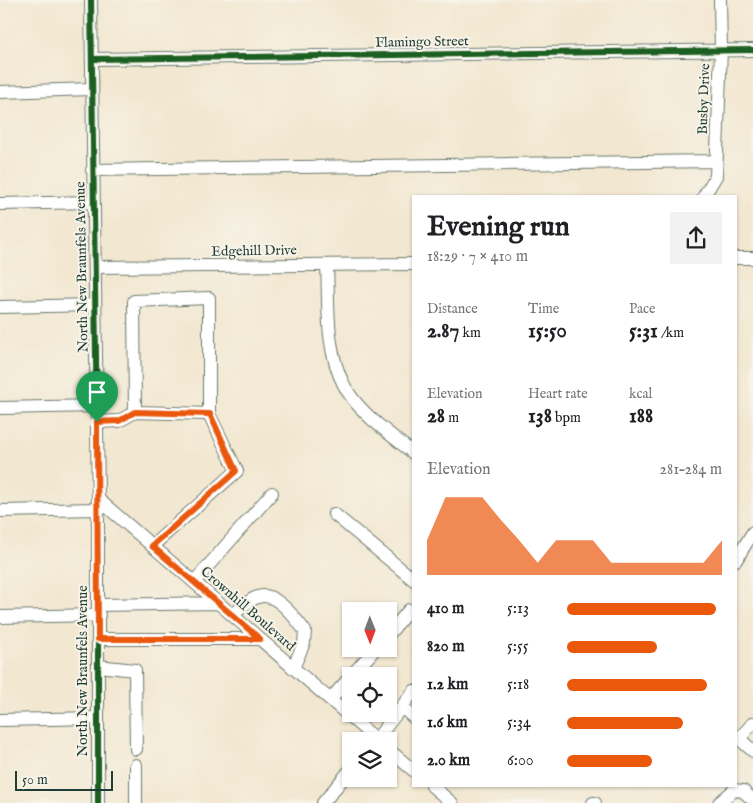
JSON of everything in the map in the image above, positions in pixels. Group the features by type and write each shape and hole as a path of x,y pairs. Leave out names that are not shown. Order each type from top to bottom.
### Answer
{"street":[{"name":"North New Braunfels Avenue","path":"90,0 98,504 98,803"},
{"name":"Busby Drive","path":"705,195 716,176 721,50 720,0"},
{"name":"Flamingo Street","path":"92,59 753,50"},
{"path":"0,92 92,89"},
{"path":"92,170 716,161"},
{"path":"0,204 92,202"},
{"path":"737,258 753,258"},
{"name":"Edgehill Drive","path":"95,267 412,264"},
{"path":"327,265 332,354 344,386 375,422 412,452"},
{"path":"135,412 134,301 209,298 210,414 236,471 152,546"},
{"path":"0,307 95,305"},
{"path":"0,408 96,406"},
{"path":"97,422 119,421 135,412 210,414"},
{"path":"194,582 272,493"},
{"path":"0,510 98,504"},
{"name":"Crownhill Boulevard","path":"98,504 152,546 366,732"},
{"path":"334,514 412,578"},
{"path":"737,558 753,532"},
{"path":"233,616 251,600 263,596 271,598 280,604 305,631 304,643 293,668"},
{"path":"0,617 218,603"},
{"path":"398,623 409,610"},
{"path":"98,639 260,639"},
{"path":"330,700 367,658"},
{"path":"98,666 135,670 136,749"},
{"path":"383,732 412,694"},
{"path":"402,707 412,716"},
{"path":"0,720 98,718"},
{"path":"753,723 738,738 753,750"},
{"path":"397,757 412,769"},
{"path":"136,765 136,803"},
{"path":"323,803 342,780"},
{"path":"438,788 452,803"},
{"path":"719,803 727,794 734,790 743,791 753,800"}],"cycle path":[{"path":"91,0 98,499 98,803"},
{"path":"92,59 753,50"}],"route":[{"path":"135,412 210,414 236,471 174,524 152,546 260,639 98,639 97,422 119,421 135,412"}]}
